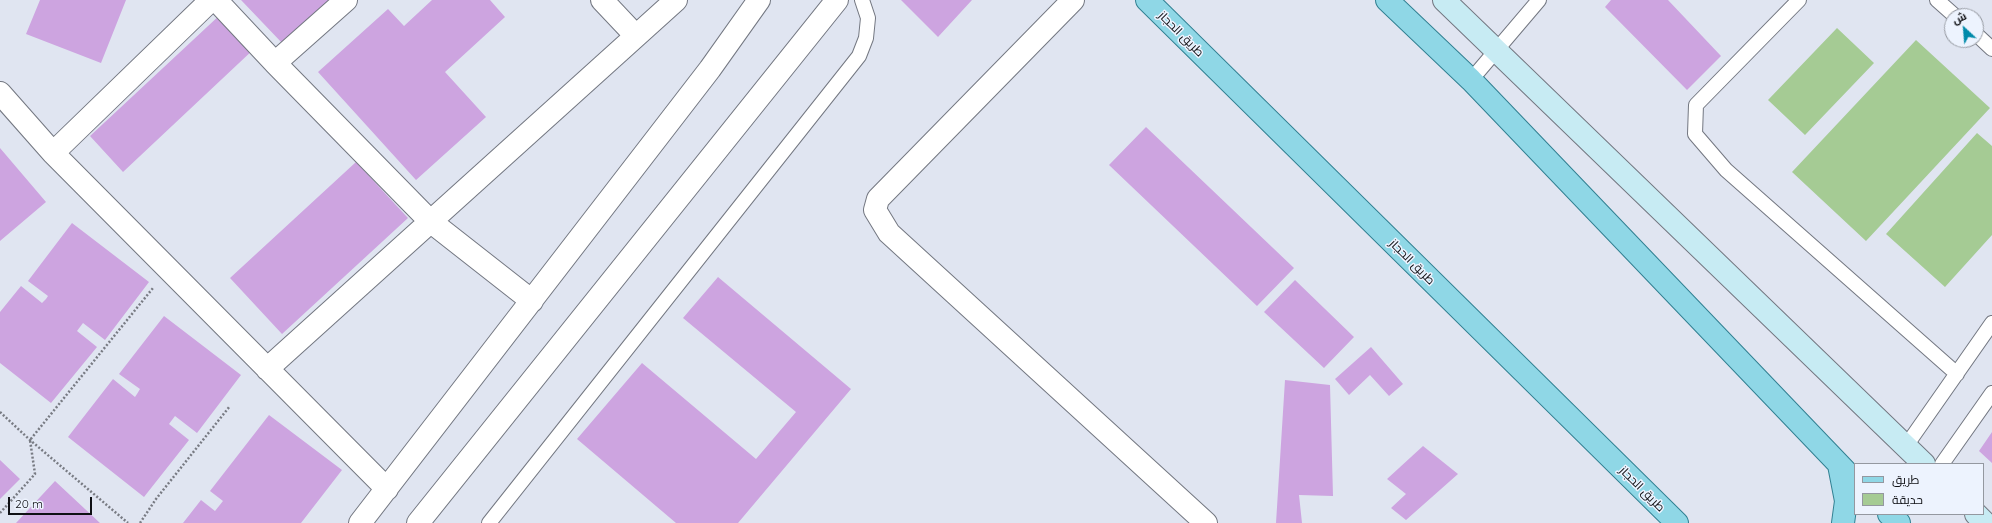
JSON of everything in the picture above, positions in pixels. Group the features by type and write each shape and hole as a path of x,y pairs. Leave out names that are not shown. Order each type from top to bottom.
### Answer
{"main road":[{"name":"طريق الحجاز","path":"1147,0 1677,523"},
{"path":"1387,0 1471,80 1854,480"},
{"path":"1444,0 1923,463"},
{"path":"1839,465 1846,501 1843,523"},
{"path":"1890,515 1899,523"},
{"path":"1977,515 1986,523"}],"street":[{"path":"53,153 211,0"},
{"path":"216,0 275,64 430,221 532,301"},
{"path":"275,64 346,0"},
{"path":"602,0 636,36"},
{"path":"267,369 676,0"},
{"path":"360,523 710,69 759,0"},
{"path":"418,523 837,0"},
{"path":"1073,0 878,199 875,210 889,233 1206,523"},
{"path":"0,93 53,153 386,489"}],"lane":[{"path":"489,523 859,56 866,38 868,18 862,0"},
{"path":"1471,80 1539,0"},
{"path":"1799,0 1696,105 1695,134 1726,170 1957,374"},
{"path":"1938,0 1946,8"},
{"path":"1984,42 1992,49"},
{"path":"1906,446 1992,323"},
{"path":"1943,463 1992,393"}],"path":[{"path":"0,513 35,474 30,440 168,269"},
{"path":"140,523 156,499 230,406"},
{"path":"0,412 30,440 128,523"}],"green space":[{"path":"1837,28 1874,63 1805,135 1768,100"},
{"path":"1916,40 1990,108 1866,241 1792,172"},
{"path":"1977,133 1992,146 1992,235 1945,287 1886,234"}],"building":[{"path":"40,0 126,0 101,63 26,34"},
{"path":"241,0 330,0 283,44"},
{"path":"432,0 490,0 505,17 445,72 486,117 416,180 318,72 388,9 404,26"},
{"path":"901,0 972,0 938,37"},
{"path":"1611,0 1668,0 1721,56 1687,90 1605,7"},
{"path":"222,13 255,48 123,172 90,136"},
{"path":"1146,127 1294,268 1257,306 1109,165"},
{"path":"0,148 46,202 0,241"},
{"path":"356,162 408,218 282,334 230,278"},
{"path":"72,223 149,282 105,340 83,323 77,331 97,347 51,403 0,363 0,312 21,286 42,303 46,299 48,296 28,281"},
{"path":"718,277 851,389 738,523 676,523 577,439 642,363 756,459 796,412 683,318"},
{"path":"1295,280 1354,337 1324,368 1264,312"},
{"path":"164,316 241,375 197,433 175,416 169,424 189,440 144,497 68,437 113,379 135,397 140,389 119,374"},
{"path":"1371,347 1403,384 1389,396 1370,375 1349,395 1335,379"},
{"path":"1285,380 1330,385 1333,496 1299,495 1302,523 1276,523"},
{"path":"269,415 342,470 301,523 183,523 201,500 215,511 223,501 210,491"},
{"path":"1992,432 1992,463 1979,451"},
{"path":"1423,446 1458,474 1406,520 1391,508 1406,494 1387,479"},
{"path":"0,460 20,479 0,499"},
{"path":"55,481 100,523 16,523"}]}
